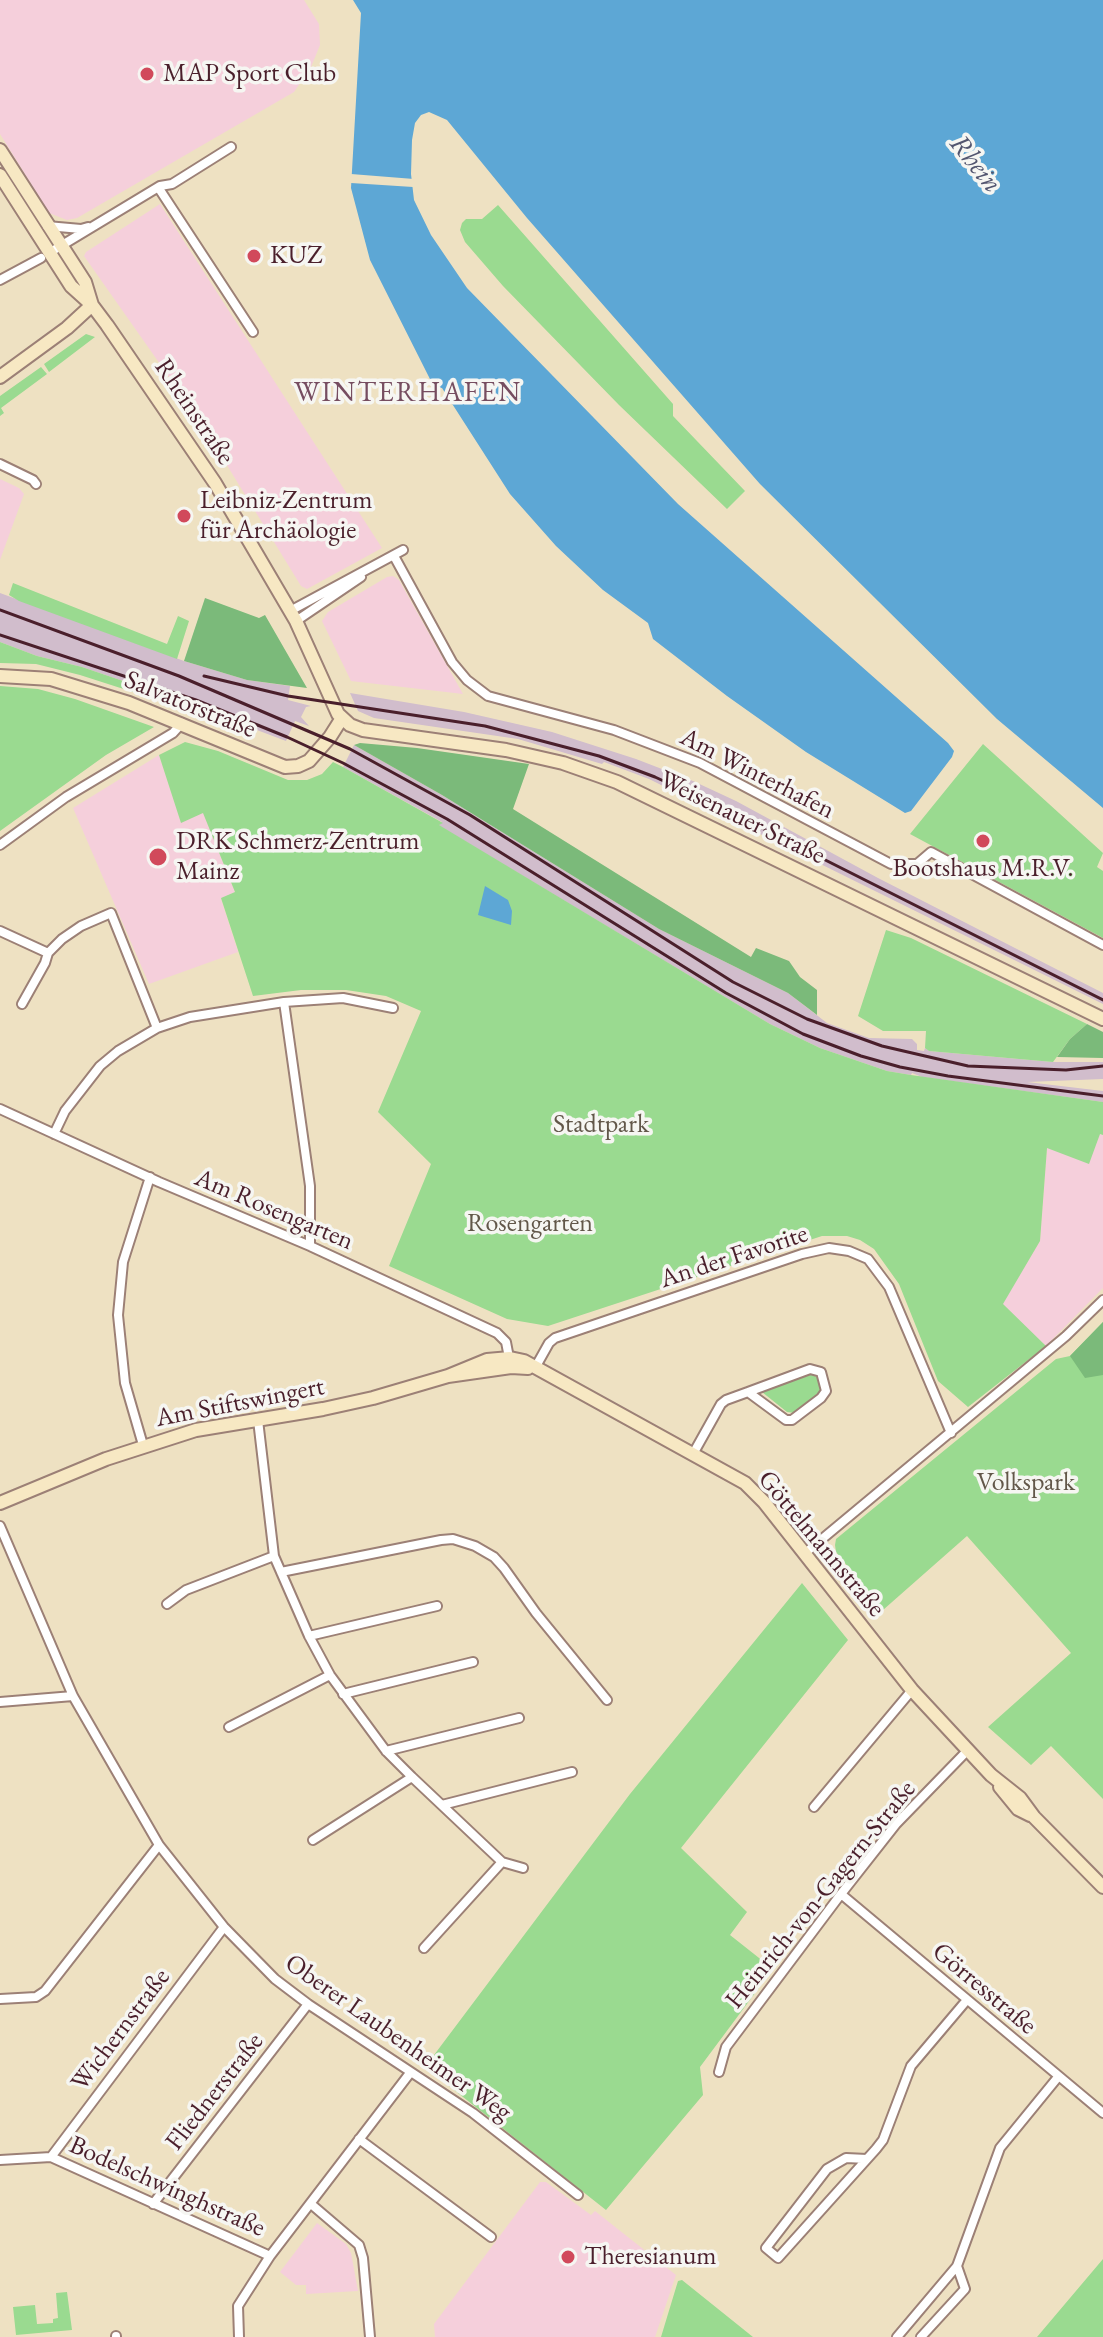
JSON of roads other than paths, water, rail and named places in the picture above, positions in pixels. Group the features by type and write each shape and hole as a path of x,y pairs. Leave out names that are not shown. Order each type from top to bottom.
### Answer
{"street":[{"path":"2,276 50,253 231,147"},
{"name":"Rheinstraße","path":"0,150 46,225 50,253"},
{"name":"Rheinstraße","path":"2,181 71,286 92,305 144,375 215,483 293,616 342,718"},
{"path":"158,187 253,332"},
{"path":"46,225 81,229 97,225"},
{"path":"0,377 67,328 92,305"},
{"path":"0,464 36,484"},
{"path":"293,616 403,550"},
{"name":"Am Winterhafen","path":"394,556 452,662 467,680 488,696 614,730 700,763 891,864 917,864 931,852 1103,945"},
{"name":"Salvatorstraße","path":"0,676 51,679 182,723 277,765 292,767 304,764 315,754 342,718"},
{"name":"Weisenauer Straße","path":"342,718 363,730 469,743 548,759 617,782 1103,1019"},
{"path":"0,845 66,797 173,733 182,723"},
{"path":"22,1004 48,953 81,926 111,913 157,1028"},
{"path":"0,931 48,953"},
{"path":"54,1134 65,1111 100,1066 118,1051 157,1028 190,1017 284,1002 343,998 393,1008"},
{"path":"284,1002 310,1186 310,1246"},
{"name":"Am Rosengarten","path":"0,1109 310,1246 497,1333 506,1342 510,1362"},
{"path":"143,1445 125,1383 118,1315 123,1262 150,1177"},
{"name":"An der Favorite","path":"535,1368 555,1338 802,1254 829,1248 849,1251 868,1259 889,1287 951,1433"},
{"path":"804,1554 1066,1336 1103,1300"},
{"name":"Am Stiftswingert","path":"0,1503 143,1445 196,1430 373,1398 448,1376 487,1360 510,1362"},
{"name":"Göttelmannstraße","path":"510,1362 524,1361 749,1487 912,1690 967,1751 1020,1798 1034,1817 1103,1887"},
{"path":"693,1454 721,1404 748,1392 810,1369 821,1372 826,1391 792,1420 786,1420 748,1392"},
{"path":"258,1420 274,1556 330,1675 386,1751 502,1862 523,1868"},
{"name":"Oberer Laubenheimer Weg","path":"0,1526 73,1696 159,1845 224,1927 275,1979 308,2004 473,2113 578,2195"},
{"path":"281,1572 441,1540 453,1539 475,1546 494,1557 504,1568 536,1613 607,1700"},
{"path":"167,1604 186,1590 274,1556"},
{"path":"309,1636 437,1606"},
{"path":"343,1694 473,1662"},
{"path":"229,1727 330,1675"},
{"path":"814,1807 912,1690"},
{"path":"0,1702 73,1696"},
{"path":"386,1751 519,1718"},
{"name":"Heinrich-von-Gagern-Straße","path":"719,2072 726,2047 841,1894 896,1824 967,1751"},
{"path":"442,1805 572,1772"},
{"path":"313,1840 412,1777"},
{"path":"0,1999 36,1997 45,1991 159,1845"},
{"path":"424,1948 502,1862"},
{"name":"Görresstraße","path":"841,1894 1103,2113"},
{"name":"Wichernstraße","path":"51,2157 224,1927"},
{"path":"867,2159 846,2158 827,2169 766,2248 778,2258 867,2159 883,2140 911,2066 966,2001"},
{"name":"Fliednerstraße","path":"153,2204 308,2004"},
{"path":"239,2337 238,2306 270,2256 410,2073"},
{"path":"897,2337 957,2266 1000,2148 1058,2077"},
{"path":"359,2139 491,2237"},
{"name":"Bodelschwinghstraße","path":"0,2160 51,2157 270,2256"},
{"path":"311,2204 359,2245 363,2258 370,2337"},
{"path":"921,2337 965,2289 957,2266"}],"water":[{"name":"Rhein","path":"353,0 1103,0 1103,808 997,719 760,484 527,218 447,120 429,112 421,115 415,123 412,140 414,200 431,235 467,288 678,504 948,743 954,751 952,757 911,811 905,813 806,752 727,696 653,639 648,623 603,590 556,546 510,494 442,388 434,387 370,260 351,188 361,13"},
{"path":"485,886 508,900 512,911 511,925 478,915"}],"railway":[{"path":"0,610 179,676 350,749 470,815 733,982 807,1019 882,1046 968,1066 1066,1070 1103,1066"},
{"path":"0,635 196,700 343,763 447,819 726,993 803,1034 900,1067 1103,1096"},
{"path":"204,676 288,696 485,726 599,756 655,777 730,812 1103,1000"}],"place":[{"name":"MAP Sport Club","path":"147,74"},
{"name":"KUZ","path":"254,256"},
{"name":"Leibniz-Zentrum für Archäologie","path":"184,516"},
{"name":"Bootshaus M.R.V.","path":"983,841"},
{"name":"DRK Schmerz-Zentrum Mainz","path":"158,857"},
{"name":"Theresianum","path":"568,2257"}],"district":[{"name":"WINTERHAFEN","path":"408,393"}],"park label":[{"name":"Stadtpark","path":"601,1125"},
{"name":"Rosengarten","path":"530,1224"},
{"name":"Volkspark","path":"1026,1483"}]}
